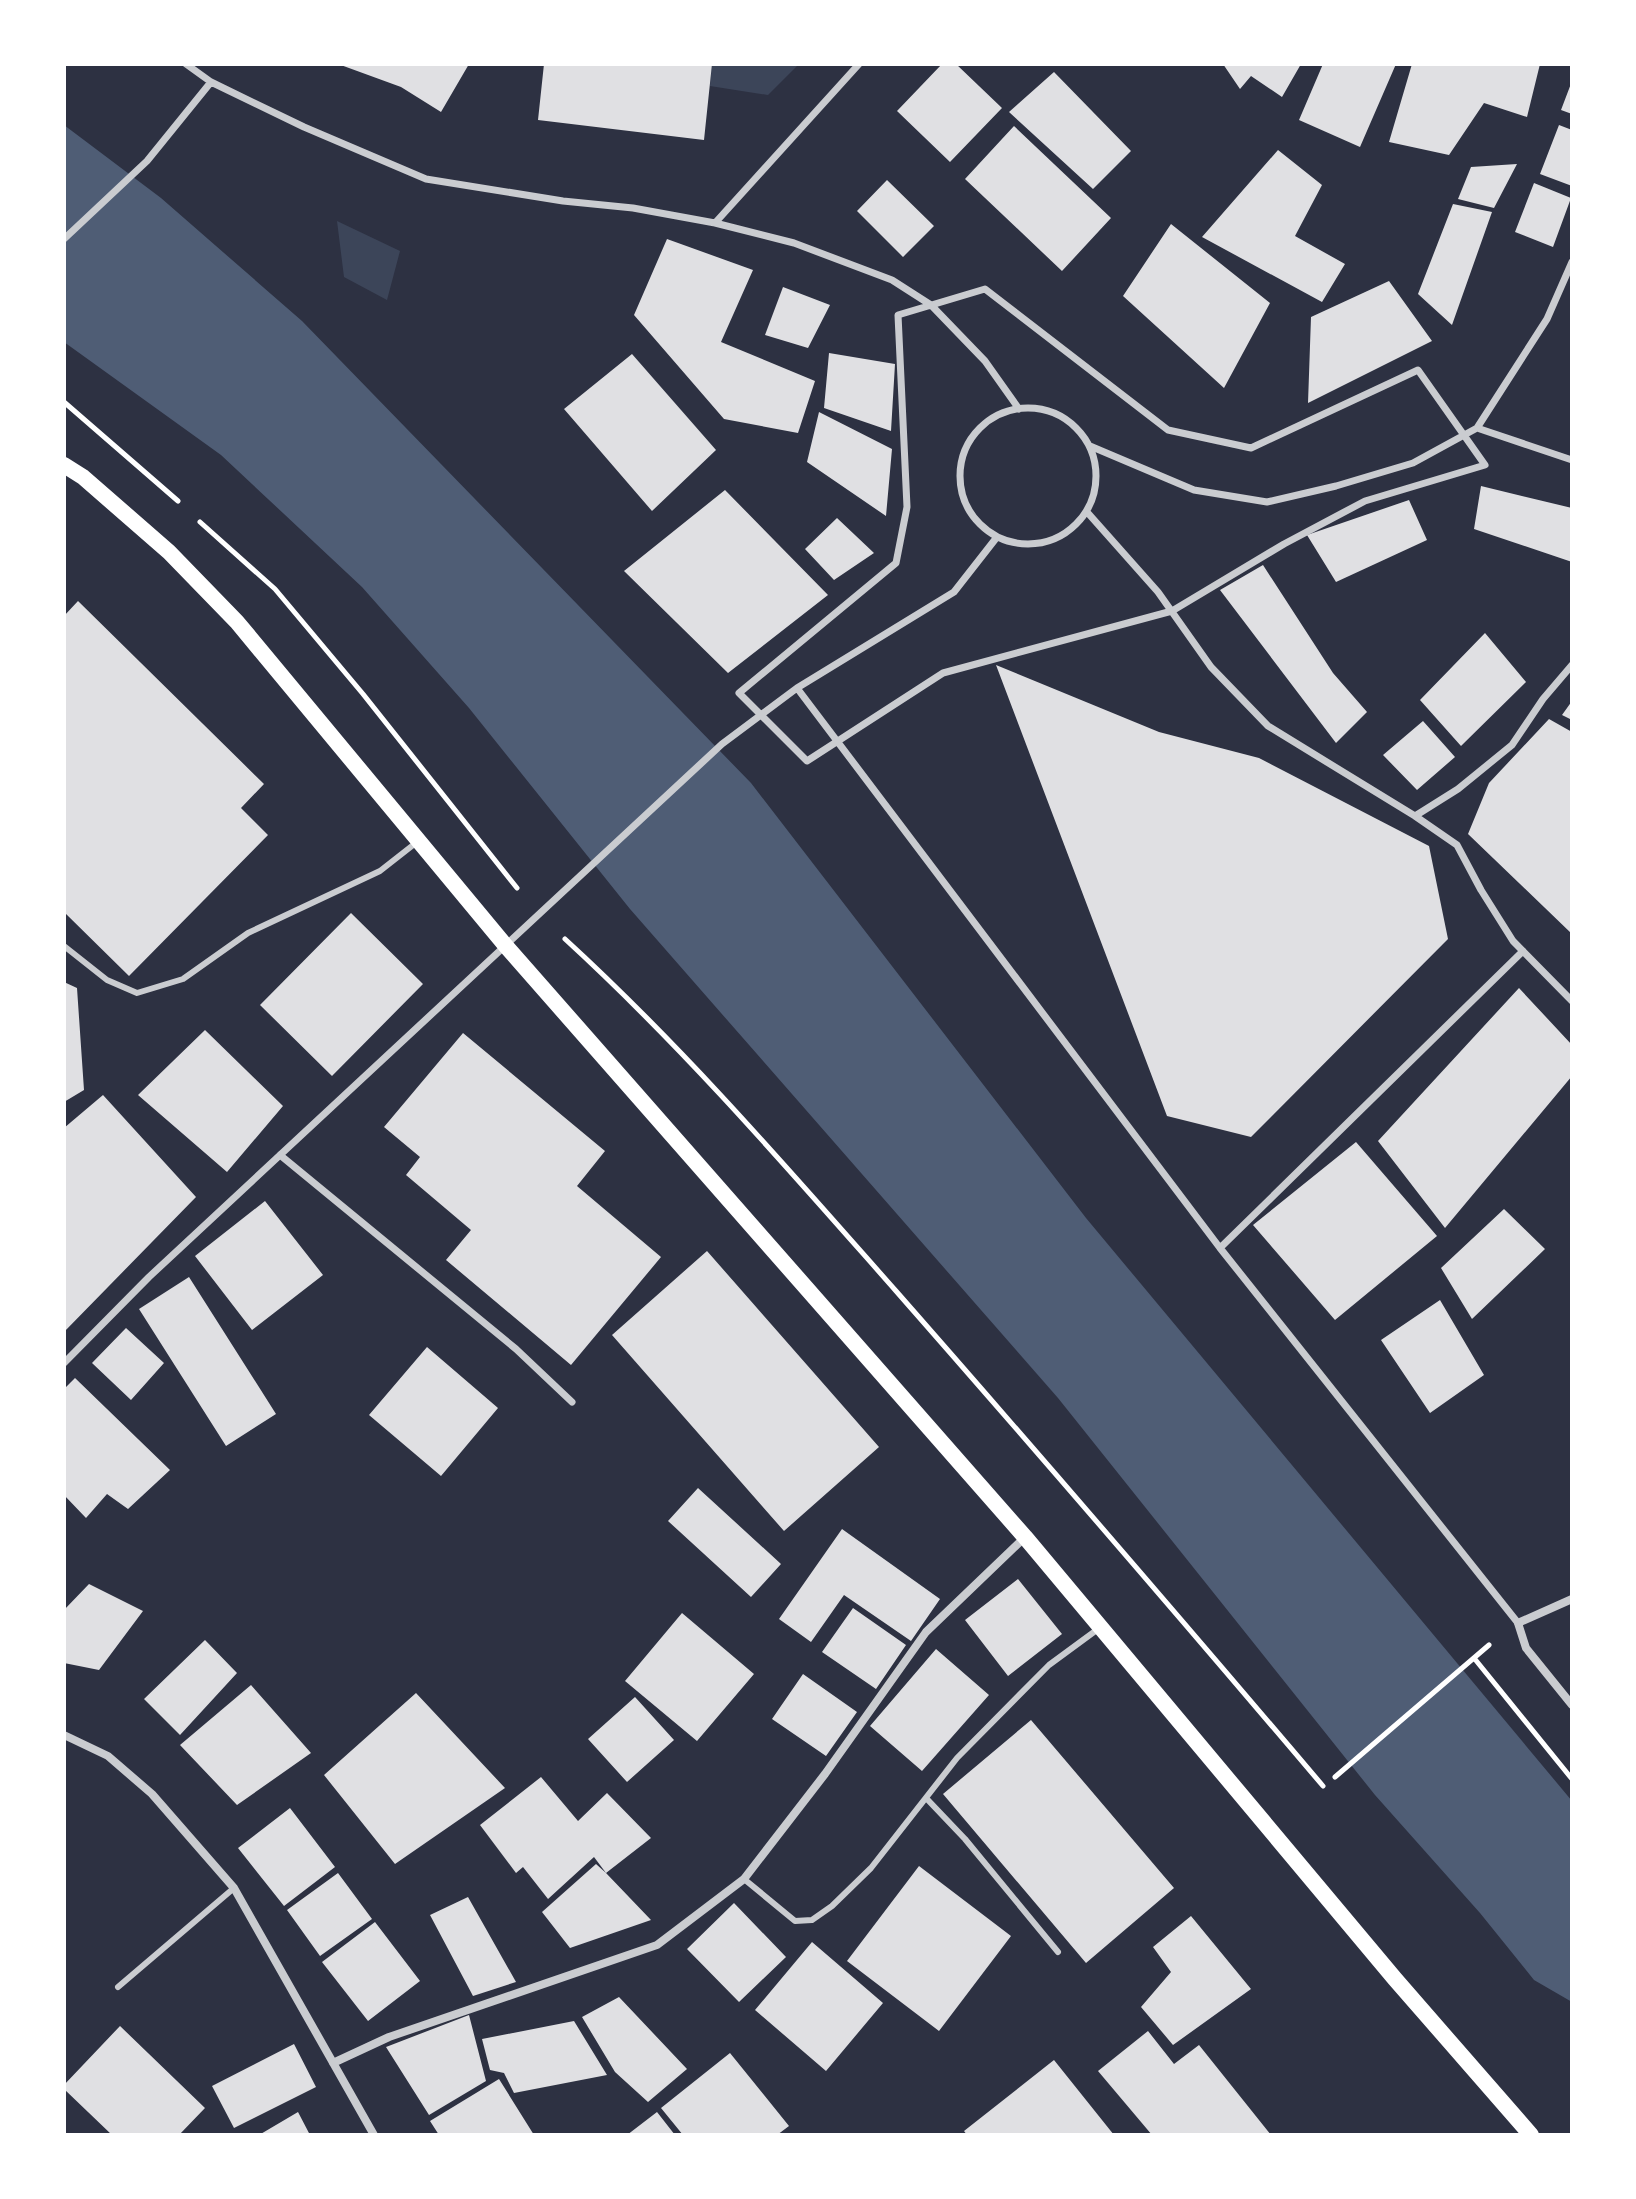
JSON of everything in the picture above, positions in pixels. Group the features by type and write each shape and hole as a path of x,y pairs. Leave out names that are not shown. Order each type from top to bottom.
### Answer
{"main road":[{"path":"64,465 83,477 169,552 237,622 505,945 1025,1537 1385,1967 1531,2135"}],"street":[{"path":"186,64 211,82 304,127 426,179 563,201 633,208 715,223 794,243 892,280 931,305 985,361 1019,409"},
{"path":"715,223 859,64"},
{"path":"64,239 147,161 211,82"},
{"path":"1090,446 1194,490 1267,502 1413,463 1477,428 1547,319 1572,262"},
{"path":"985,289 1168,430 1251,448 1418,370 1485,465 1365,501 1284,544 1172,611 943,673 807,761 739,693 896,563 907,507 898,315 931,305 985,289"},
{"path":"1033,408 1057,413 1077,427 1090,446 1097,469 1095,493 1087,512 1057,538 1037,543 997,537 981,524 967,505 960,483 962,459 972,437 989,420 1019,409 1033,408"},
{"path":"1477,428 1572,460"},
{"path":"1087,512 1172,611 1211,667 1268,726 1457,845 1513,941 1572,1001"},
{"path":"64,1363 149,1277 722,744 797,688 954,592 997,537"},
{"path":"1415,816 1458,789 1512,745 1543,699 1572,665"},
{"path":"797,688 1220,1248 1518,1623 1526,1648 1572,1705"},
{"path":"1220,1248 1523,951"},
{"path":"280,1155 516,1349 572,1402"},
{"path":"333,2063 389,2037 468,2008 657,1945 744,1879 825,1774 926,1632 1025,1537"},
{"path":"1518,1623 1572,1599"},
{"path":"64,1735 108,1756 152,1794 234,1888 374,2135"}],"lane":[{"path":"64,946 107,980 137,993 183,979 248,933 380,871 417,842"},
{"path":"744,1879 795,1921 812,1920 832,1906 871,1868 957,1758 1049,1665 1101,1627"},
{"path":"926,1798 965,1839 1058,1952"},
{"path":"118,1987 234,1888"}],"path":[{"path":"64,402 182,506"},
{"path":"194,516 275,589 538,914 632,1000 807,1190 1035,1449 1323,1786"},
{"path":"1335,1777 1474,1658 1572,1779"}],"shaded area":[{"path":"712,64 799,64 768,95 710,86"},
{"path":"64,125 161,198 302,321 751,783 1086,1218 1572,1801 1572,2002 1534,1980 1480,1913 1375,1795 1058,1398 630,909 469,708 362,587 221,455 64,342"},
{"path":"337,221 400,251 387,300 344,277"}],"building":[{"path":"338,64 469,64 441,112 401,87"},
{"path":"544,64 712,64 704,140 538,120"},
{"path":"942,64 956,64 1002,108 950,162 897,111"},
{"path":"1223,64 1301,64 1282,97 1251,76 1240,89"},
{"path":"1323,64 1396,64 1360,147 1299,120"},
{"path":"1412,64 1540,64 1527,117 1484,103 1449,155 1389,142"},
{"path":"1054,72 1131,151 1093,189 1009,112"},
{"path":"1572,81 1572,114 1561,110"},
{"path":"1559,125 1572,130 1572,186 1540,174"},
{"path":"1014,126 1111,218 1062,271 965,179"},
{"path":"1278,150 1322,185 1295,236 1345,264 1322,302 1202,237"},
{"path":"1517,164 1494,208 1458,199 1471,167"},
{"path":"887,180 934,226 903,257 857,211"},
{"path":"1534,183 1571,198 1553,247 1515,232"},
{"path":"1453,204 1492,212 1452,325 1418,294"},
{"path":"1171,224 1270,303 1224,388 1123,296"},
{"path":"667,239 753,270 721,342 815,381 798,433 724,419 634,315"},
{"path":"1389,281 1432,341 1308,403 1311,317"},
{"path":"783,287 830,305 808,348 765,335"},
{"path":"829,353 895,364 891,431 824,408"},
{"path":"632,354 716,450 652,511 564,409"},
{"path":"819,412 892,449 886,516 807,462"},
{"path":"1481,486 1572,508 1572,562 1474,529"},
{"path":"725,490 828,595 728,673 624,571"},
{"path":"1409,500 1427,540 1336,582 1307,535"},
{"path":"837,518 874,553 834,580 805,549"},
{"path":"1263,565 1333,673 1367,712 1336,743 1220,590"},
{"path":"78,601 264,784 241,808 268,835 129,976 64,912 64,616"},
{"path":"1485,633 1526,682 1461,746 1420,700"},
{"path":"996,665 1159,732 1259,758 1429,846 1448,939 1251,1137 1167,1116"},
{"path":"1572,701 1572,720 1562,715"},
{"path":"1549,719 1572,732 1572,934 1468,834 1489,783"},
{"path":"1423,721 1455,757 1417,790 1383,755"},
{"path":"351,913 423,984 332,1076 260,1005"},
{"path":"64,982 77,988 84,1090 64,1102"},
{"path":"1519,988 1572,1045 1572,1076 1445,1228 1378,1141"},
{"path":"205,1030 283,1106 227,1172 138,1095"},
{"path":"463,1033 605,1151 577,1186 661,1257 571,1365 446,1260 471,1230 406,1175 420,1157 384,1127"},
{"path":"103,1095 196,1197 64,1332 64,1128"},
{"path":"1356,1142 1437,1236 1335,1320 1253,1225"},
{"path":"265,1201 323,1275 252,1330 195,1256"},
{"path":"1504,1209 1545,1249 1472,1319 1441,1268"},
{"path":"707,1251 879,1447 784,1531 612,1335"},
{"path":"189,1277 276,1414 226,1446 139,1309"},
{"path":"1440,1300 1484,1375 1430,1413 1381,1340"},
{"path":"126,1328 164,1363 131,1400 92,1363"},
{"path":"427,1347 498,1408 441,1476 369,1415"},
{"path":"75,1378 170,1470 128,1509 107,1494 86,1518 64,1495 64,1389"},
{"path":"698,1488 781,1564 751,1597 668,1521"},
{"path":"842,1529 940,1599 911,1641 844,1595 811,1642 779,1619"},
{"path":"1018,1579 1062,1634 1008,1676 965,1620"},
{"path":"89,1584 143,1611 99,1670 64,1663 64,1610"},
{"path":"853,1608 906,1645 876,1689 822,1652"},
{"path":"682,1613 754,1674 697,1741 625,1681"},
{"path":"205,1640 237,1673 180,1735 144,1699"},
{"path":"936,1649 989,1695 922,1771 870,1726"},
{"path":"803,1674 857,1712 826,1756 772,1719"},
{"path":"251,1685 311,1753 237,1805 180,1745"},
{"path":"416,1693 505,1788 395,1864 324,1775"},
{"path":"635,1697 674,1740 627,1782 588,1739"},
{"path":"1031,1720 1174,1888 1086,1963 943,1794"},
{"path":"541,1777 578,1821 607,1793 651,1838 606,1873 594,1857 548,1899 523,1867 516,1873 480,1825"},
{"path":"290,1808 335,1867 284,1906 238,1848"},
{"path":"596,1864 651,1920 570,1948 542,1912"},
{"path":"919,1866 1011,1936 939,2031 847,1961"},
{"path":"338,1873 372,1919 320,1956 287,1910"},
{"path":"468,1897 516,1982 473,1996 430,1915"},
{"path":"734,1903 786,1957 739,2002 687,1949"},
{"path":"1191,1916 1251,1989 1173,2045 1141,2007 1171,1972 1153,1947"},
{"path":"375,1922 420,1981 368,2021 322,1962"},
{"path":"812,1942 883,2003 826,2071 755,2010"},
{"path":"619,1997 687,2069 648,2102 615,2072 582,2017"},
{"path":"469,2015 486,2081 429,2115 386,2047"},
{"path":"574,2021 607,2075 514,2093 504,2073 490,2070 482,2039"},
{"path":"120,2026 205,2108 179,2135 112,2135 64,2089 64,2085"},
{"path":"1148,2031 1174,2064 1199,2045 1271,2135 1152,2135 1098,2071"},
{"path":"294,2044 316,2087 234,2128 212,2086"},
{"path":"730,2053 789,2126 777,2135 683,2135 661,2108"},
{"path":"1054,2060 1114,2135 967,2135 964,2131"},
{"path":"499,2079 534,2135 439,2135 430,2121"},
{"path":"298,2112 310,2135 259,2135"},
{"path":"657,2112 675,2135 627,2135"}]}
